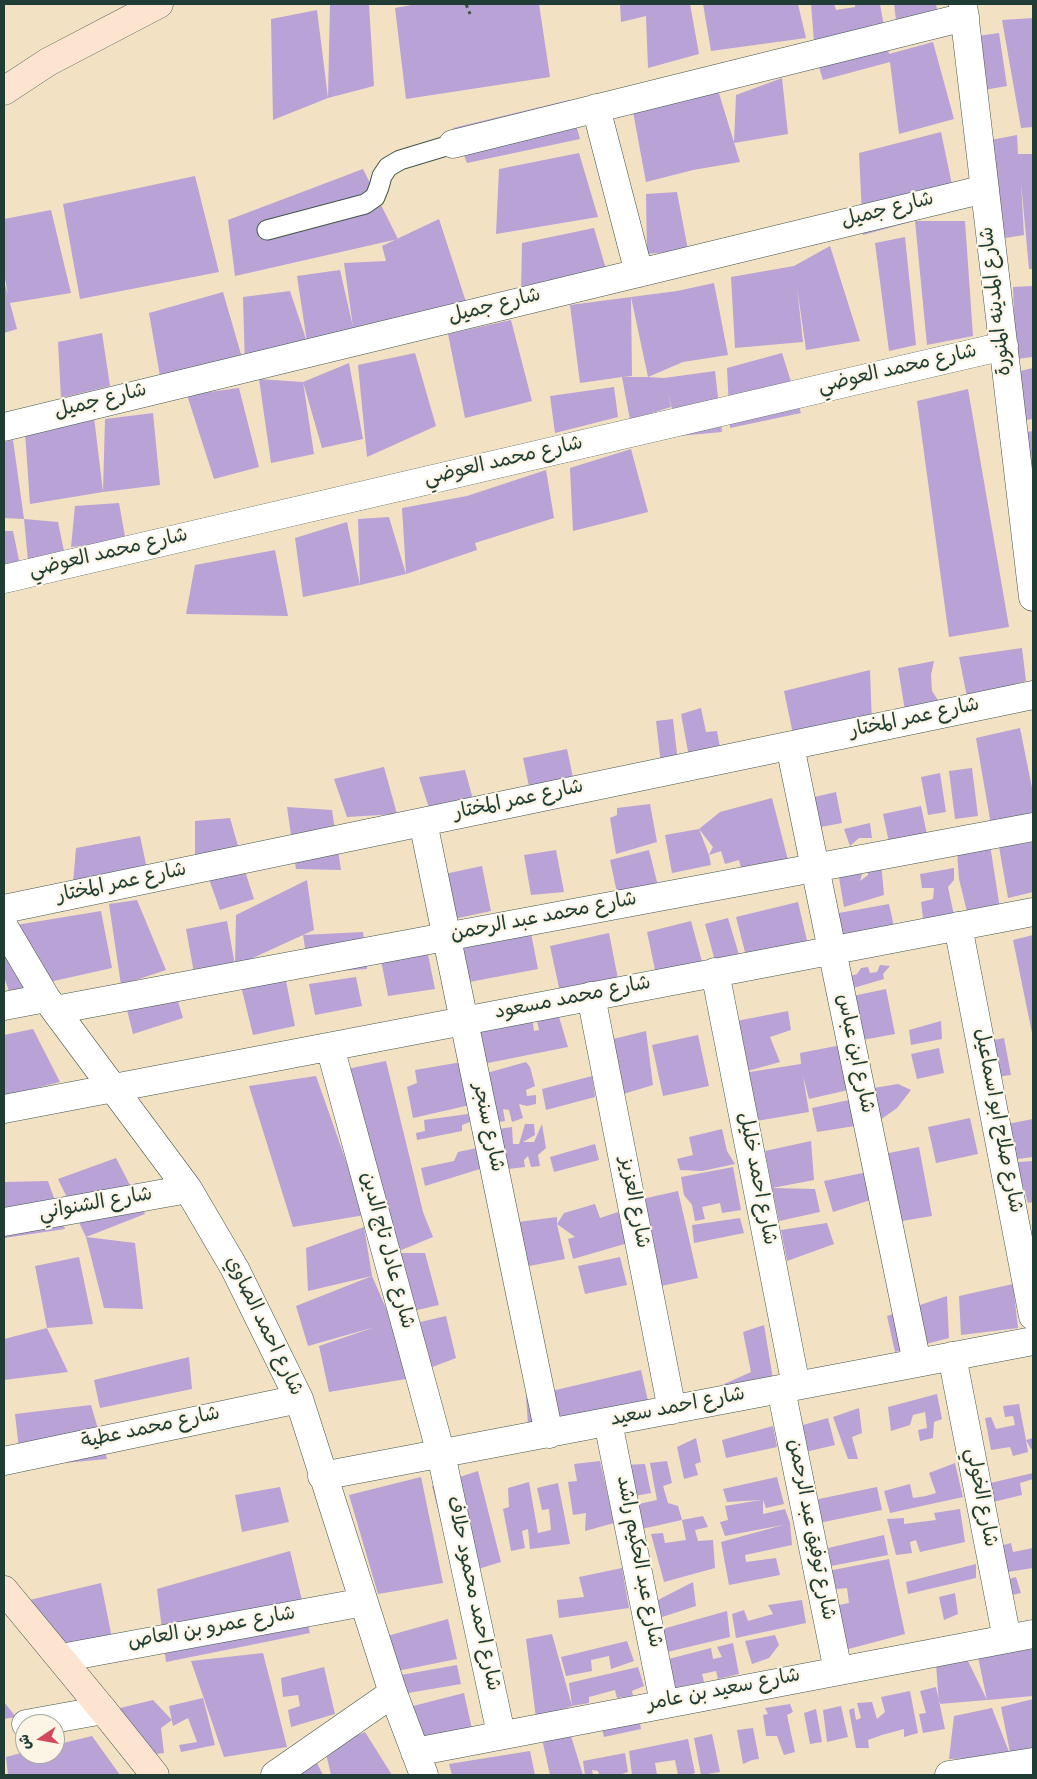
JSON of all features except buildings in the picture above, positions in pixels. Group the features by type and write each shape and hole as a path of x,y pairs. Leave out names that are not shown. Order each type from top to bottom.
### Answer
{"street":[{"path":"4,91 48,62 160,4"},
{"path":"453,144 964,11"},
{"name":"شارع المدينه المنورة","path":"964,11 1004,346 1029,530 1033,597"},
{"path":"596,108 639,273"},
{"name":"شارع جميل","path":"4,427 985,189"},
{"name":"شارع محمد العوضي","path":"4,579 1004,346"},
{"name":"شارع عمر المختار","path":"4,909 1033,695"},
{"name":"شارع ابن عباس","path":"790,746 917,1363"},
{"name":"شارع سنجر","path":"423,822 549,1434"},
{"name":"شارع محمد عبد الرحمن","path":"4,1006 50,1004 446,937 1033,827"},
{"name":"شارع محمد مسعود","path":"4,1109 1033,912"},
{"name":"شارع صلاح ابو اسماعيل","path":"958,926 1033,1316"},
{"name":"شارع احمد الصاوي","path":"4,927 50,1004 188,1189 235,1269 299,1399 322,1476 417,1768"},
{"name":"شارع احمد خليل","path":"715,972 788,1388"},
{"name":"شارع العزيز","path":"591,996 672,1410"},
{"name":"شارع عادل تاج الدين","path":"330,1047 441,1454"},
{"name":"شارع الشنواني","path":"4,1222 188,1189"},
{"name":"شارع احمد سعيد","path":"322,1476 1033,1341"},
{"name":"شارع الخولي","path":"952,1356 1007,1639"},
{"name":"شارع توفيق عبد الرحمن","path":"788,1388 838,1671"},
{"name":"شارع محمد عطية","path":"4,1460 299,1399"},
{"name":"شارع عبد الحكيم راشد","path":"608,1422 664,1703"},
{"name":"شارع احمد محمود حلاف","path":"441,1454 501,1734"},
{"path":"4,1590 104,1710 155,1775"},
{"name":"شارع عمرو بن العاص","path":"61,1658 364,1602"},
{"name":"شارع سعيد بن عامر","path":"417,1768 501,1734 1033,1634"},
{"path":"275,1775 393,1693"},
{"path":"65,1717 104,1710"},
{"path":"949,1775 1033,1762"}],"lane":[{"path":"267,230 365,204 375,197 380,188 382,176 388,167 400,160 453,144"}],"path":[{"path":"466,4 470,14"}]}
